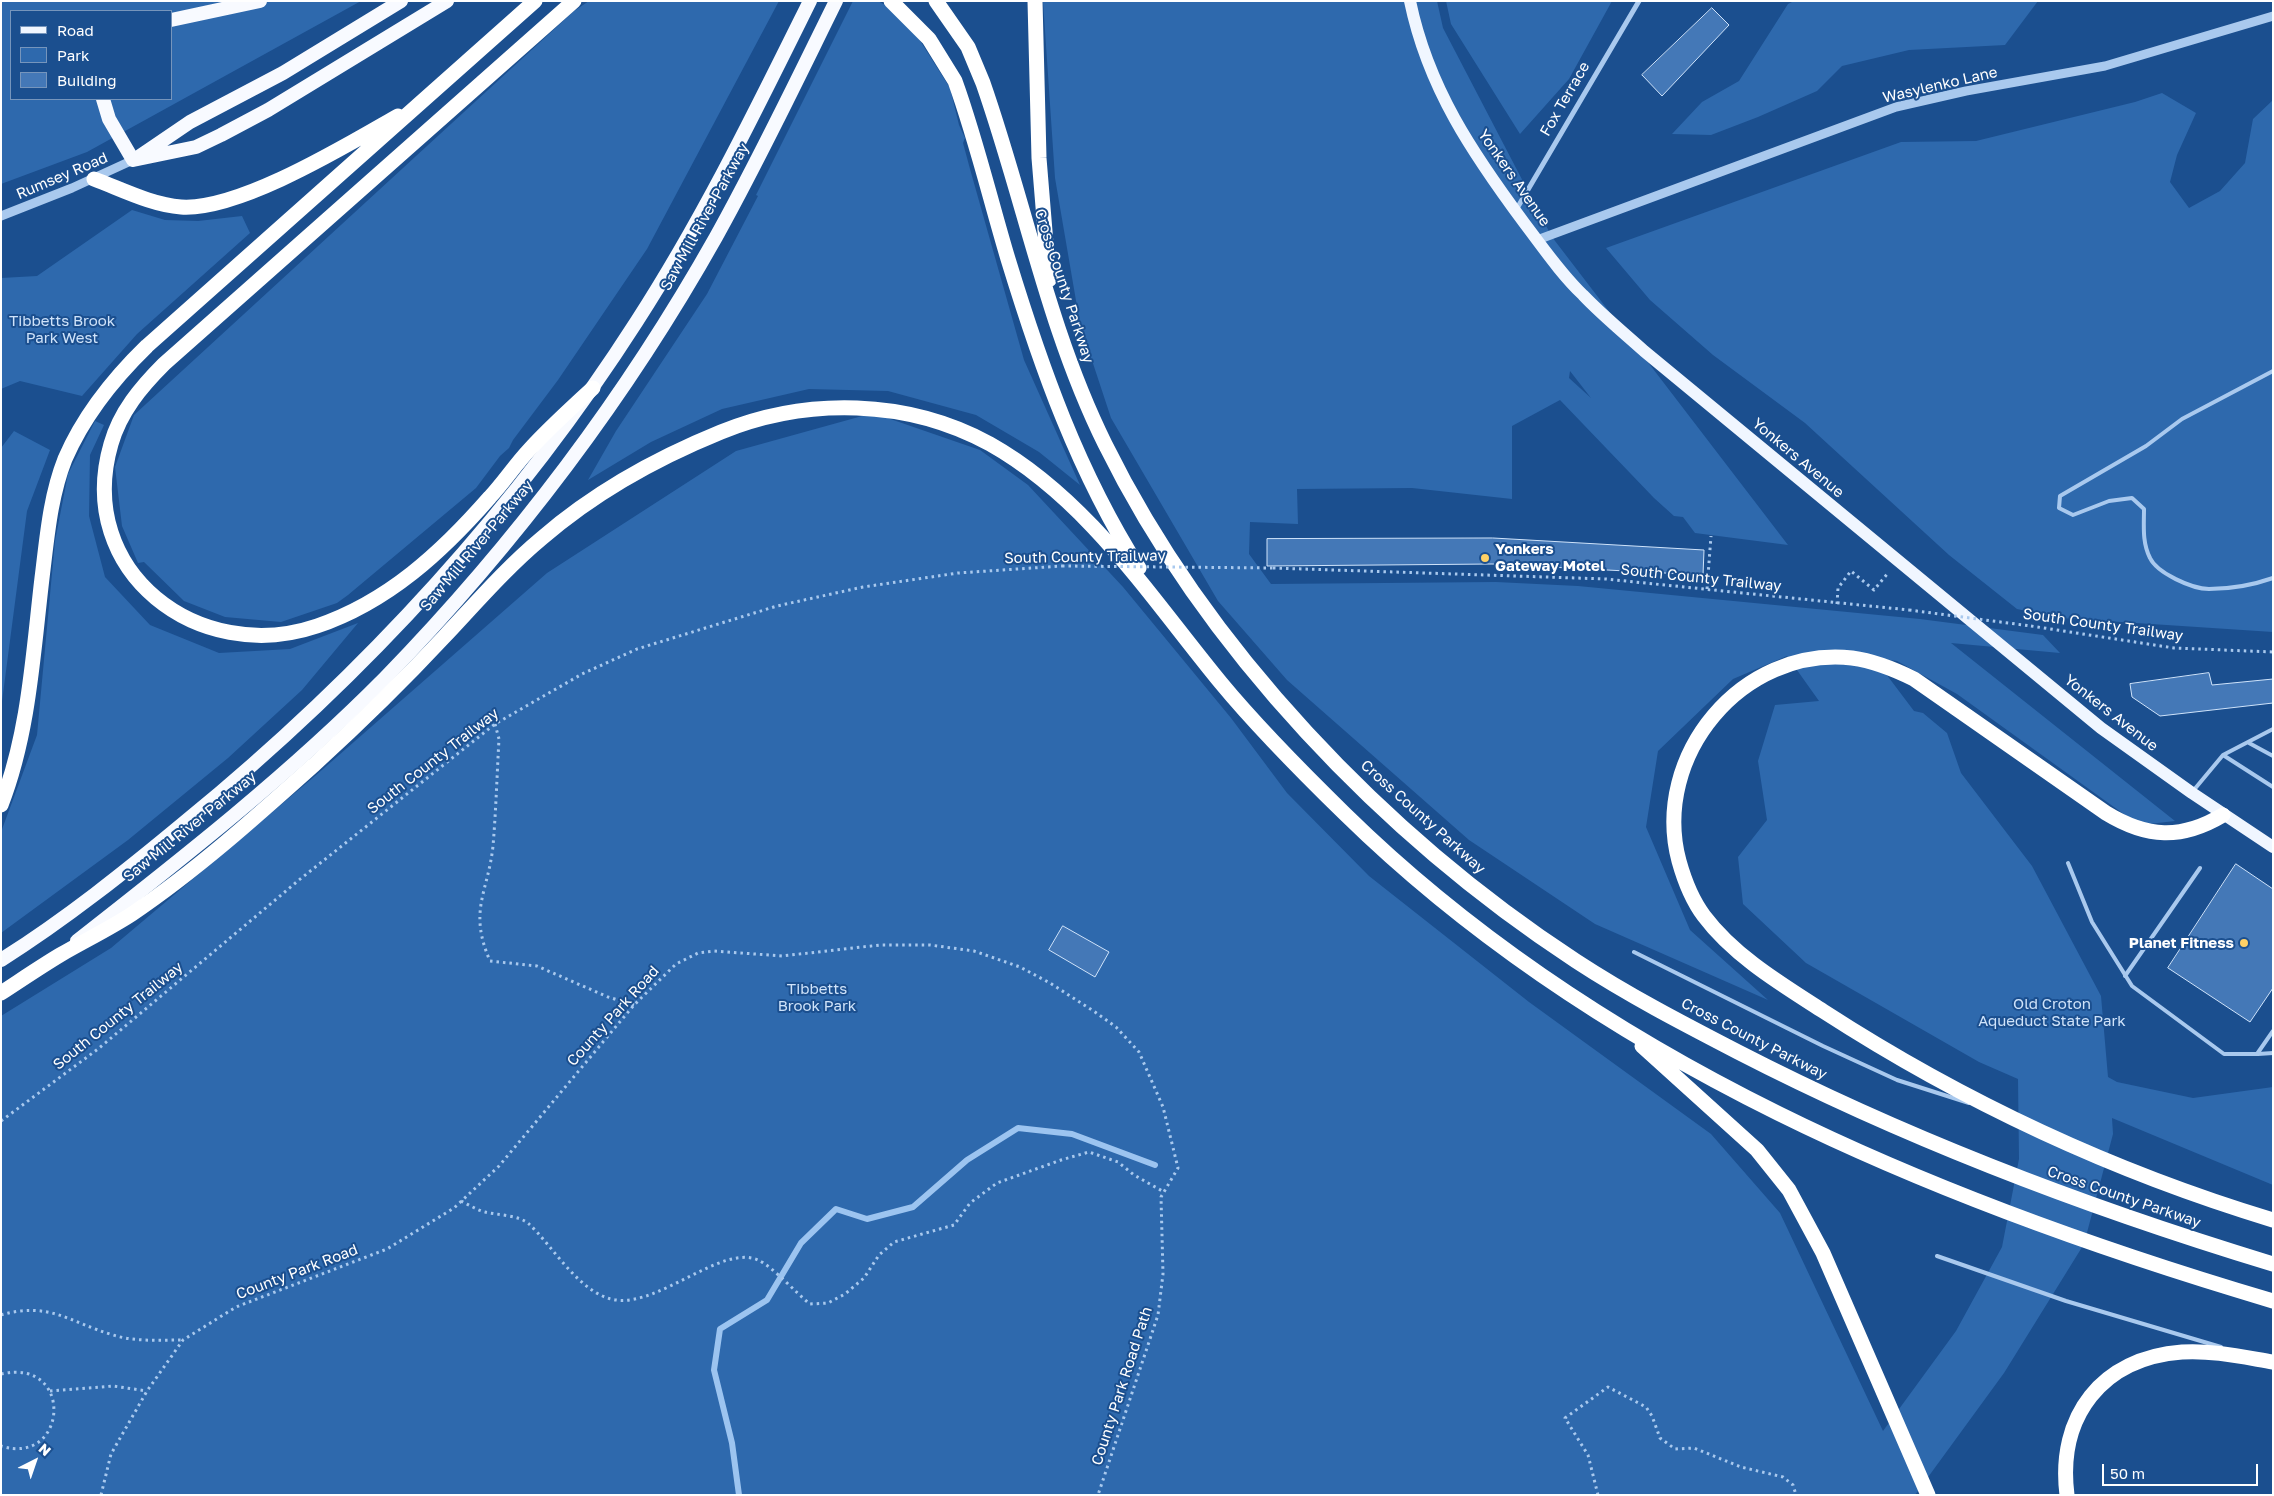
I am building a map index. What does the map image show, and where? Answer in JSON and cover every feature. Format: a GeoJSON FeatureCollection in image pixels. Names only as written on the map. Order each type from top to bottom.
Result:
{"type":"FeatureCollection","features":[{"type":"Feature","properties":{"kind":"highway"},"geometry":{"type":"LineString","coordinates":[[172,20],[260,1]]}},
{"type":"Feature","properties":{"kind":"highway"},"geometry":{"type":"LineString","coordinates":[[133,160],[190,122],[268,81],[401,1]]}},
{"type":"Feature","properties":{"kind":"highway"},"geometry":{"type":"LineString","coordinates":[[133,160],[196,148],[221,136],[268,110],[447,1]]}},
{"type":"Feature","properties":{"kind":"highway"},"geometry":{"type":"LineString","coordinates":[[1,805],[17,754],[27,705],[53,497],[65,460],[82,425],[105,391],[137,356],[535,1]]}},
{"type":"Feature","properties":{"kind":"highway"},"geometry":{"type":"LineString","coordinates":[[574,1],[150,378],[128,406],[111,444],[106,485],[109,520],[123,557],[136,578],[164,605],[187,620],[216,631],[249,636],[301,631],[331,621],[359,608],[422,567],[475,514],[528,451],[593,388]]}},
{"type":"Feature","properties":{"kind":"highway","name":"Saw Mill River Parkway"},"geometry":{"type":"LineString","coordinates":[[1,960],[100,890],[249,769],[337,688],[420,604],[476,539],[547,452],[593,388],[641,315],[698,220],[810,1]]}},
{"type":"Feature","properties":{"kind":"highway","name":"Saw Mill River Parkway"},"geometry":{"type":"LineString","coordinates":[[1,993],[52,959],[234,815],[347,715],[428,631],[515,532],[586,439],[678,302],[752,170],[836,1]]}},
{"type":"Feature","properties":{"kind":"highway"},"geometry":{"type":"LineString","coordinates":[[891,1],[929,39],[955,81],[976,143],[1034,343],[1065,427],[1124,544],[1181,633]]}},
{"type":"Feature","properties":{"kind":"highway","name":"Cross County Parkway"},"geometry":{"type":"LineString","coordinates":[[936,1],[968,47],[983,83],[1051,312],[1089,409],[1123,478],[1164,549],[1225,636],[1275,698],[1354,780],[1442,859],[1506,910],[1573,959],[1643,1002],[1826,1096],[1939,1146],[2053,1192],[2168,1232],[2273,1264]]}},
{"type":"Feature","properties":{"kind":"highway"},"geometry":{"type":"LineString","coordinates":[[1035,1],[1039,158],[1051,312]]}},
{"type":"Feature","properties":{"kind":"highway"},"geometry":{"type":"LineString","coordinates":[[103,100],[109,119],[133,160]]}},
{"type":"Feature","properties":{"kind":"highway"},"geometry":{"type":"LineString","coordinates":[[94,179],[178,207],[207,206],[235,197],[306,166],[423,101]]}},
{"type":"Feature","properties":{"kind":"highway"},"geometry":{"type":"LineString","coordinates":[[52,959],[130,916],[194,867],[271,803],[359,723],[511,567],[561,522],[640,470],[717,433],[766,417],[820,408],[878,409],[934,421],[961,430],[986,442],[1034,474],[1079,513],[1122,560],[1255,721],[1374,842],[1491,939],[1617,1024],[1683,1063],[1751,1099],[1924,1178],[2075,1237],[2273,1301]]}},
{"type":"Feature","properties":{"kind":"highway"},"geometry":{"type":"LineString","coordinates":[[2223,815],[2199,827],[2184,831],[2149,832],[2134,828],[2106,813],[1914,679],[1893,668],[1851,658],[1814,659],[1781,668],[1764,675],[1733,695],[1704,726],[1691,748],[1678,782],[1673,826],[1681,868],[1702,913],[1718,933],[1736,949],[1794,992],[1881,1047],[2010,1117],[2133,1171],[2228,1207],[2273,1220]]}},
{"type":"Feature","properties":{"kind":"highway"},"geometry":{"type":"LineString","coordinates":[[1617,1024],[1745,1139],[1776,1172],[1789,1190],[1823,1253],[1928,1495]]}},
{"type":"Feature","properties":{"kind":"highway"},"geometry":{"type":"LineString","coordinates":[[2066,1495],[2065,1462],[2073,1426],[2080,1410],[2104,1381],[2136,1362],[2169,1353],[2205,1353],[2273,1362]]}},
{"type":"Feature","properties":{"kind":"main road","name":"Yonkers Avenue"},"geometry":{"type":"LineString","coordinates":[[1410,1],[1417,34],[1428,68],[1444,102],[1515,211],[1582,295],[1616,326],[1898,562],[2101,728],[2223,815],[2273,847]]}},
{"type":"Feature","properties":{"kind":"street","name":"Fox Terrace"},"geometry":{"type":"LineString","coordinates":[[1515,211],[1639,1]]}},
{"type":"Feature","properties":{"kind":"street","name":"Wasylenko Lane"},"geometry":{"type":"LineString","coordinates":[[1537,240],[1896,107],[1966,91],[2105,66],[2273,16]]}},
{"type":"Feature","properties":{"kind":"street","name":"Rumsey Road"},"geometry":{"type":"LineString","coordinates":[[1,216],[94,179],[133,160]]}},
{"type":"Feature","properties":{"kind":"lane"},"geometry":{"type":"LineString","coordinates":[[2273,371],[2182,419],[2146,446],[2060,496],[2059,508],[2074,515],[2109,501],[2132,498],[2144,508],[2144,539],[2150,559],[2166,576],[2207,589],[2255,584],[2273,578]]}},
{"type":"Feature","properties":{"kind":"lane"},"geometry":{"type":"LineString","coordinates":[[2192,793],[2223,755],[2273,729]]}},
{"type":"Feature","properties":{"kind":"lane"},"geometry":{"type":"LineString","coordinates":[[2249,742],[2273,756]]}},
{"type":"Feature","properties":{"kind":"lane"},"geometry":{"type":"LineString","coordinates":[[2223,755],[2273,787]]}},
{"type":"Feature","properties":{"kind":"lane"},"geometry":{"type":"LineString","coordinates":[[2068,863],[2092,922],[2132,986],[2224,1054],[2273,1053]]}},
{"type":"Feature","properties":{"kind":"lane"},"geometry":{"type":"LineString","coordinates":[[2125,976],[2200,868]]}},
{"type":"Feature","properties":{"kind":"lane"},"geometry":{"type":"LineString","coordinates":[[1634,952],[1823,1046],[1897,1080],[2010,1117]]}},
{"type":"Feature","properties":{"kind":"lane"},"geometry":{"type":"LineString","coordinates":[[2257,1054],[2273,1031]]}},
{"type":"Feature","properties":{"kind":"lane"},"geometry":{"type":"LineString","coordinates":[[1937,1256],[2066,1301],[2209,1342],[2250,1358]]}},
{"type":"Feature","properties":{"kind":"path"},"geometry":{"type":"LineString","coordinates":[[1707,589],[1711,536]]}},
{"type":"Feature","properties":{"kind":"path"},"geometry":{"type":"LineString","coordinates":[[1836,604],[1838,588],[1851,571],[1874,590],[1898,562]]}},
{"type":"Feature","properties":{"kind":"path","name":"South County Trailway"},"geometry":{"type":"LineString","coordinates":[[1,1121],[98,1049],[300,880],[495,724],[582,674],[637,650],[777,606],[863,587],[958,573],[1062,566],[1273,568],[1523,575],[1606,579],[1909,610],[2174,648],[2273,652]]}},
{"type":"Feature","properties":{"kind":"path"},"geometry":{"type":"LineString","coordinates":[[495,724],[499,739],[493,848],[480,901],[483,944],[490,961],[536,966],[608,997],[634,1005]]}},
{"type":"Feature","properties":{"kind":"path","name":"County Park Road"},"geometry":{"type":"LineString","coordinates":[[183,1340],[236,1307],[387,1249],[454,1208],[499,1166],[634,1005],[676,964],[698,953],[714,951],[782,956],[880,945],[930,945],[974,951],[1020,967],[1050,983],[1096,1012],[1122,1034],[1139,1052],[1153,1081],[1171,1134],[1178,1168]]}},
{"type":"Feature","properties":{"kind":"path"},"geometry":{"type":"LineString","coordinates":[[461,1201],[483,1212],[527,1222],[558,1258],[592,1290],[616,1300],[646,1297],[721,1262],[744,1256],[759,1260],[810,1304],[828,1303],[836,1299],[864,1278],[879,1255],[894,1242],[954,1225],[970,1204],[997,1183],[1061,1160],[1089,1152],[1118,1162],[1134,1175],[1164,1192]]}},
{"type":"Feature","properties":{"kind":"path","name":"County Park Road Path"},"geometry":{"type":"LineString","coordinates":[[1098,1495],[1162,1299],[1161,1198],[1178,1168]]}},
{"type":"Feature","properties":{"kind":"path"},"geometry":{"type":"LineString","coordinates":[[1,1315],[24,1309],[50,1311],[113,1335],[132,1340],[183,1340]]}},
{"type":"Feature","properties":{"kind":"path"},"geometry":{"type":"LineString","coordinates":[[101,1495],[111,1454],[147,1391],[183,1340]]}},
{"type":"Feature","properties":{"kind":"path"},"geometry":{"type":"LineString","coordinates":[[1,1374],[13,1371],[26,1372],[37,1377],[50,1391],[55,1411],[53,1424],[46,1435],[36,1444],[24,1448],[10,1449],[1,1446]]}},
{"type":"Feature","properties":{"kind":"path"},"geometry":{"type":"LineString","coordinates":[[50,1391],[113,1386],[147,1391]]}},
{"type":"Feature","properties":{"kind":"path"},"geometry":{"type":"LineString","coordinates":[[1598,1495],[1588,1455],[1565,1418],[1608,1386],[1646,1407],[1652,1416],[1660,1438],[1675,1449],[1694,1448],[1741,1467],[1783,1477],[1793,1486],[1796,1495]]}},
{"type":"Feature","properties":{"kind":"green space"},"geometry":{"type":"Polygon","coordinates":[[[1,1],[361,1],[87,152],[1,184],[1,1]]]}},
{"type":"Feature","properties":{"kind":"green space"},"geometry":{"type":"Polygon","coordinates":[[[589,1],[779,1],[647,249],[558,380],[509,448],[500,456],[476,488],[337,603],[281,622],[225,617],[184,601],[144,562],[138,563],[122,526],[115,467],[134,415],[574,11],[589,1]]]}},
{"type":"Feature","properties":{"kind":"green space"},"geometry":{"type":"Polygon","coordinates":[[[853,1],[878,1],[885,5],[919,39],[950,88],[959,125],[965,138],[963,143],[970,169],[1024,360],[1080,485],[1039,452],[976,415],[888,391],[809,389],[722,409],[651,442],[588,480],[616,431],[707,294],[758,196],[756,195],[853,1]]]}},
{"type":"Feature","properties":{"kind":"green space","name":"Tibbetts Brook Park"},"geometry":{"type":"Polygon","coordinates":[[[1043,1],[1437,1],[1443,28],[1552,237],[1788,545],[1695,533],[1683,517],[1674,516],[1654,498],[1560,400],[1512,426],[1512,499],[1412,488],[1297,489],[1298,524],[1250,522],[1249,554],[1271,584],[1496,582],[1578,586],[1920,619],[2043,635],[2060,653],[1951,643],[2175,821],[2149,824],[2132,820],[1957,694],[1897,661],[1874,658],[1914,711],[1923,713],[1947,733],[1961,773],[2032,866],[2101,996],[2108,1077],[2117,1082],[2193,1098],[2273,1087],[2273,1185],[2112,1118],[2113,1134],[2084,1244],[2004,1373],[1915,1495],[1,1495],[1,1016],[111,948],[315,776],[547,573],[736,451],[873,413],[980,450],[1028,485],[1123,587],[1231,718],[1287,793],[1369,876],[1529,1002],[1711,1134],[1780,1213],[1883,1431],[1956,1331],[2002,1247],[2019,1159],[2018,1079],[1979,1062],[1806,963],[1743,904],[1738,857],[1767,820],[1758,761],[1775,705],[1819,701],[1787,656],[1733,679],[1658,751],[1646,827],[1690,930],[1768,1000],[1595,924],[1469,840],[1287,680],[1218,601],[1111,418],[1080,324],[1055,178],[1043,1]],[[1570,371],[1569,378],[1591,398],[1570,371]]]}},
{"type":"Feature","properties":{"kind":"green space"},"geometry":{"type":"Polygon","coordinates":[[[1446,1],[1612,1],[1569,79],[1520,134],[1451,24],[1446,1]]]}},
{"type":"Feature","properties":{"kind":"green space"},"geometry":{"type":"Polygon","coordinates":[[[1794,1],[2038,1],[2005,45],[1909,50],[1842,66],[1817,91],[1758,117],[1711,135],[1672,134],[1702,102],[1739,81],[1788,4],[1794,1]]]}},
{"type":"Feature","properties":{"kind":"green space"},"geometry":{"type":"Polygon","coordinates":[[[2162,93],[2196,113],[2177,155],[2170,182],[2189,208],[2220,191],[2245,163],[2253,119],[2273,100],[2273,632],[2060,618],[2017,609],[1949,555],[1805,423],[1713,355],[1650,300],[1606,248],[1901,142],[1976,141],[2135,102],[2162,93]]]}},
{"type":"Feature","properties":{"kind":"green space","name":"Tibbetts Brook Park West"},"geometry":{"type":"Polygon","coordinates":[[[132,210],[165,220],[198,221],[242,216],[250,233],[137,334],[82,396],[20,381],[1,389],[1,278],[37,276],[132,210]]]}},
{"type":"Feature","properties":{"kind":"green space"},"geometry":{"type":"Polygon","coordinates":[[[95,421],[104,425],[90,455],[89,516],[105,577],[150,625],[219,653],[290,649],[358,623],[302,690],[228,758],[128,840],[1,933],[1,832],[37,735],[55,541],[68,474],[95,421]]]}},
{"type":"Feature","properties":{"kind":"green space"},"geometry":{"type":"Polygon","coordinates":[[[14,431],[50,450],[27,511],[1,709],[1,448],[14,431]]]}},
{"type":"Feature","properties":{"kind":"building"},"geometry":{"type":"Polygon","coordinates":[[[1712,8],[1729,25],[1662,96],[1642,75],[1712,8]]]}},
{"type":"Feature","properties":{"kind":"building","name":"Yonkers Gateway Motel"},"geometry":{"type":"Polygon","coordinates":[[[1493,538],[1704,550],[1703,575],[1492,564],[1267,566],[1267,539],[1493,538]]]}},
{"type":"Feature","properties":{"kind":"building"},"geometry":{"type":"Polygon","coordinates":[[[2209,673],[2212,685],[2273,679],[2273,703],[2160,716],[2132,697],[2130,684],[2209,673]]]}},
{"type":"Feature","properties":{"kind":"building"},"geometry":{"type":"Polygon","coordinates":[[[2236,864],[2273,889],[2273,988],[2250,1022],[2168,968],[2236,864]]]}},
{"type":"Feature","properties":{"kind":"building"},"geometry":{"type":"Polygon","coordinates":[[[1063,926],[1109,952],[1095,977],[1049,950],[1063,926]]]}},
{"type":"Feature","properties":{"kind":"waterway"},"geometry":{"type":"LineString","coordinates":[[739,1495],[732,1443],[714,1370],[720,1329],[767,1300],[801,1243],[836,1209],[867,1219],[913,1207],[967,1160],[1018,1128],[1072,1134],[1155,1165]]}},
{"type":"Feature","properties":{"kind":"place","name":"Yonkers Gateway Motel"},"geometry":{"type":"Point","coordinates":[1485,558]}},
{"type":"Feature","properties":{"kind":"place","name":"Planet Fitness"},"geometry":{"type":"Point","coordinates":[2244,943]}},
{"type":"Feature","properties":{"kind":"park label","name":"Old Croton Aqueduct State Park"},"geometry":{"type":"Point","coordinates":[2052,1012]}}]}
